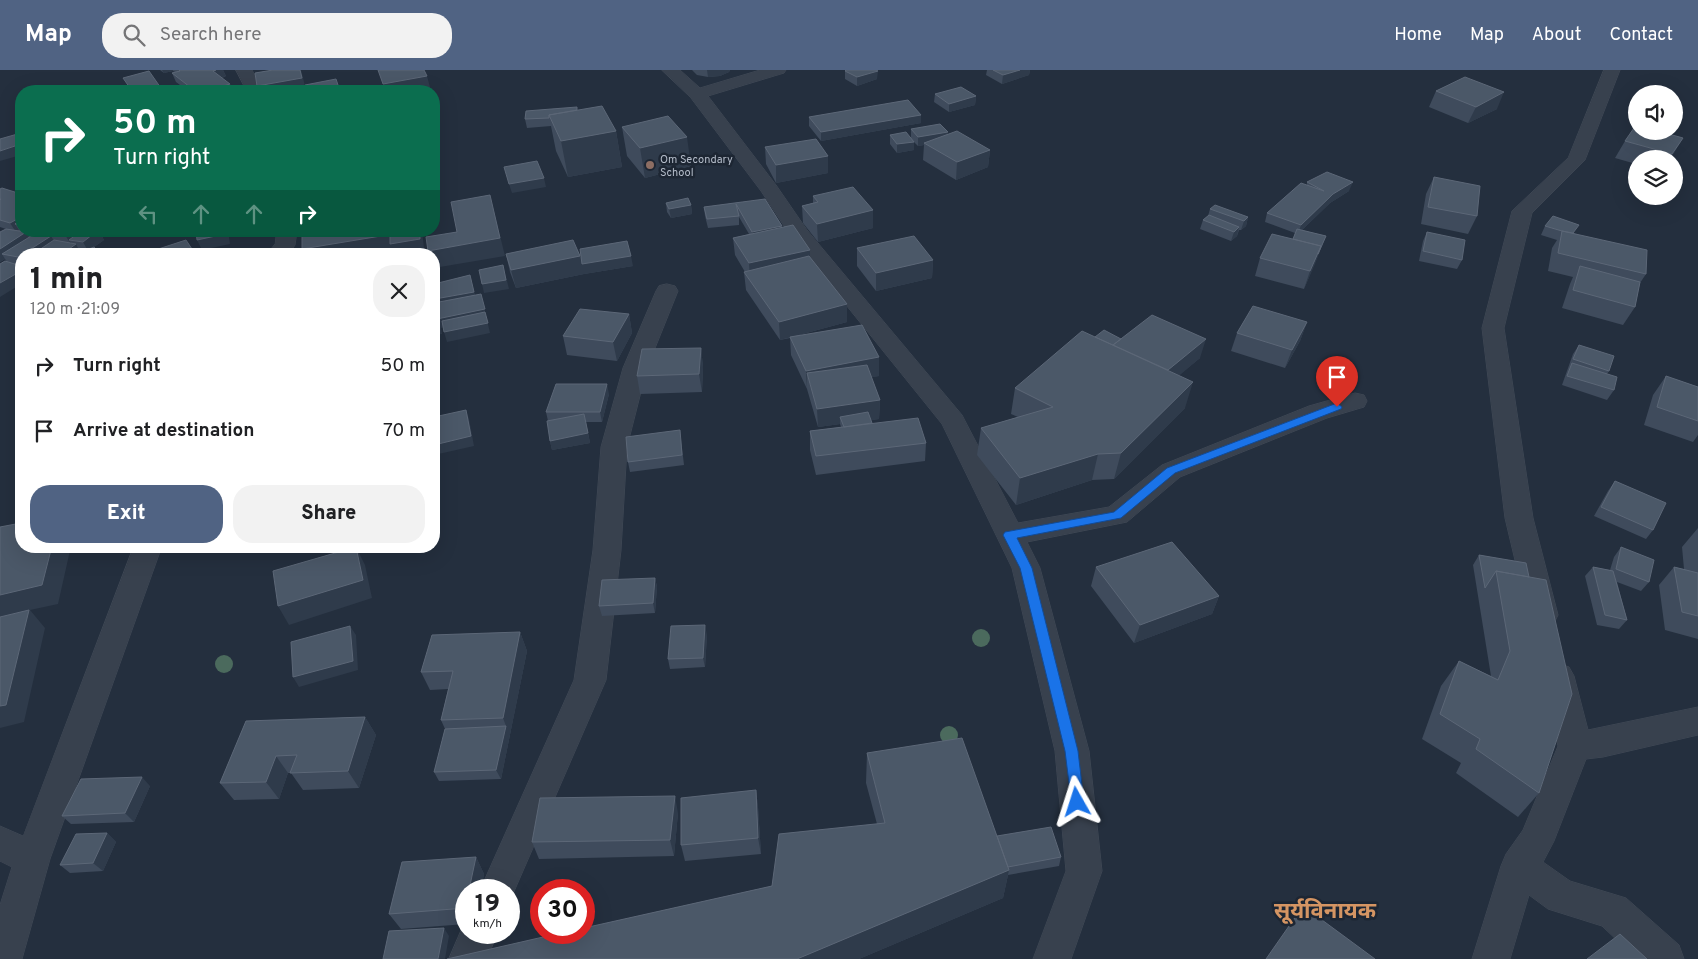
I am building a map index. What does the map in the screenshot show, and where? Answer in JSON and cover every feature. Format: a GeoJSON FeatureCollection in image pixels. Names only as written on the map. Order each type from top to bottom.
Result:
{"type":"FeatureCollection","features":[{"type":"Feature","properties":{"kind":"street"},"geometry":{"type":"LineString","coordinates":[[244,70],[252,85]]}},
{"type":"Feature","properties":{"kind":"street"},"geometry":{"type":"LineString","coordinates":[[670,70],[697,94],[769,189],[799,234],[953,421],[1026,568],[1072,751],[1084,871],[1052,959]]}},
{"type":"Feature","properties":{"kind":"street"},"geometry":{"type":"LineString","coordinates":[[697,94],[778,70]]}},
{"type":"Feature","properties":{"kind":"street"},"geometry":{"type":"LineString","coordinates":[[1491,959],[1519,866],[1536,841],[1575,746],[1519,518],[1493,328],[1522,210],[1576,160],[1612,70]]}},
{"type":"Feature","properties":{"kind":"street"},"geometry":{"type":"LineString","coordinates":[[503,879],[590,680],[607,550],[614,447],[635,368],[667,290]]}},
{"type":"Feature","properties":{"kind":"street"},"geometry":{"type":"LineString","coordinates":[[1009,535],[1117,515],[1171,470],[1318,412],[1355,401]]}},
{"type":"Feature","properties":{"kind":"street"},"geometry":{"type":"LineString","coordinates":[[3,959],[32,859],[145,553]]}},
{"type":"Feature","properties":{"kind":"street"},"geometry":{"type":"LineString","coordinates":[[1575,746],[1603,743],[1698,721]]}},
{"type":"Feature","properties":{"kind":"street"},"geometry":{"type":"LineString","coordinates":[[0,843],[32,859]]}},
{"type":"Feature","properties":{"kind":"street"},"geometry":{"type":"LineString","coordinates":[[1519,866],[1561,896],[1612,911],[1665,959]]}},
{"type":"Feature","properties":{"kind":"street"},"geometry":{"type":"LineString","coordinates":[[468,959],[474,944]]}},
{"type":"Feature","properties":{"kind":"building"},"geometry":{"type":"Polygon","coordinates":[[[216,70],[213,71],[230,84],[187,85],[172,73],[216,70]]]}},
{"type":"Feature","properties":{"kind":"building"},"geometry":{"type":"Polygon","coordinates":[[[273,70],[300,70],[302,78],[257,85],[255,73],[273,70]]]}},
{"type":"Feature","properties":{"kind":"building"},"geometry":{"type":"Polygon","coordinates":[[[378,70],[424,70],[427,76],[383,84],[378,70]]]}},
{"type":"Feature","properties":{"kind":"building"},"geometry":{"type":"Polygon","coordinates":[[[846,70],[876,70],[878,71],[857,77],[846,70]]]}},
{"type":"Feature","properties":{"kind":"building"},"geometry":{"type":"Polygon","coordinates":[[[993,70],[1020,70],[1003,75],[993,70]]]}},
{"type":"Feature","properties":{"kind":"building"},"geometry":{"type":"Polygon","coordinates":[[[149,71],[159,85],[128,85],[123,78],[149,71]]]}},
{"type":"Feature","properties":{"kind":"building"},"geometry":{"type":"Polygon","coordinates":[[[1465,77],[1504,92],[1476,107],[1436,91],[1465,77]]]}},
{"type":"Feature","properties":{"kind":"building"},"geometry":{"type":"Polygon","coordinates":[[[336,79],[338,85],[305,85],[336,79]]]}},
{"type":"Feature","properties":{"kind":"building"},"geometry":{"type":"Polygon","coordinates":[[[961,87],[976,96],[949,104],[935,94],[961,87]]]}},
{"type":"Feature","properties":{"kind":"building"},"geometry":{"type":"Polygon","coordinates":[[[908,100],[921,115],[821,132],[809,117],[908,100]]]}},
{"type":"Feature","properties":{"kind":"building"},"geometry":{"type":"Polygon","coordinates":[[[602,106],[616,131],[561,141],[549,115],[602,106]]]}},
{"type":"Feature","properties":{"kind":"building"},"geometry":{"type":"Polygon","coordinates":[[[577,107],[577,110],[549,115],[549,118],[525,119],[526,111],[577,107]]]}},
{"type":"Feature","properties":{"kind":"building"},"geometry":{"type":"Polygon","coordinates":[[[668,116],[687,137],[640,148],[622,127],[668,116]]]}},
{"type":"Feature","properties":{"kind":"building"},"geometry":{"type":"Polygon","coordinates":[[[940,124],[948,132],[918,137],[911,129],[940,124]]]}},
{"type":"Feature","properties":{"kind":"building"},"geometry":{"type":"Polygon","coordinates":[[[957,131],[990,150],[957,162],[924,143],[957,131]]]}},
{"type":"Feature","properties":{"kind":"building"},"geometry":{"type":"Polygon","coordinates":[[[906,132],[914,142],[897,144],[890,135],[906,132]]]}},
{"type":"Feature","properties":{"kind":"building"},"geometry":{"type":"Polygon","coordinates":[[[15,135],[15,146],[0,151],[0,139],[15,135]]]}},
{"type":"Feature","properties":{"kind":"building"},"geometry":{"type":"Polygon","coordinates":[[[1628,137],[1628,140],[1682,140],[1675,150],[1658,150],[1625,141],[1628,137]]]}},
{"type":"Feature","properties":{"kind":"building"},"geometry":{"type":"Polygon","coordinates":[[[816,139],[828,156],[776,165],[765,147],[816,139]]]}},
{"type":"Feature","properties":{"kind":"building"},"geometry":{"type":"Polygon","coordinates":[[[537,161],[544,178],[509,184],[504,167],[537,161]]]}},
{"type":"Feature","properties":{"kind":"building"},"geometry":{"type":"Polygon","coordinates":[[[1327,172],[1353,182],[1333,194],[1301,225],[1267,213],[1301,183],[1324,191],[1307,182],[1327,172]]]}},
{"type":"Feature","properties":{"kind":"building"},"geometry":{"type":"Polygon","coordinates":[[[1434,177],[1480,186],[1477,216],[1428,207],[1434,177]]]}},
{"type":"Feature","properties":{"kind":"building"},"geometry":{"type":"Polygon","coordinates":[[[853,187],[873,210],[817,224],[802,206],[818,202],[813,196],[853,187]]]}},
{"type":"Feature","properties":{"kind":"building"},"geometry":{"type":"Polygon","coordinates":[[[0,189],[15,192],[15,220],[10,223],[0,220],[0,189]]]}},
{"type":"Feature","properties":{"kind":"building"},"geometry":{"type":"Polygon","coordinates":[[[490,195],[500,238],[440,249],[428,248],[426,237],[440,237],[440,235],[457,232],[451,202],[490,195]]]}},
{"type":"Feature","properties":{"kind":"building"},"geometry":{"type":"Polygon","coordinates":[[[688,198],[691,205],[669,209],[666,203],[688,198]]]}},
{"type":"Feature","properties":{"kind":"building"},"geometry":{"type":"Polygon","coordinates":[[[765,199],[782,226],[752,232],[736,204],[739,216],[707,219],[704,207],[765,199]]]}},
{"type":"Feature","properties":{"kind":"building"},"geometry":{"type":"Polygon","coordinates":[[[1215,205],[1248,217],[1244,221],[1210,209],[1215,205]]]}},
{"type":"Feature","properties":{"kind":"building"},"geometry":{"type":"Polygon","coordinates":[[[1209,215],[1239,227],[1234,232],[1203,220],[1209,215]]]}},
{"type":"Feature","properties":{"kind":"building"},"geometry":{"type":"Polygon","coordinates":[[[1553,216],[1579,225],[1573,233],[1545,226],[1553,216]]]}},
{"type":"Feature","properties":{"kind":"building"},"geometry":{"type":"Polygon","coordinates":[[[793,225],[810,250],[749,263],[733,238],[793,225]]]}},
{"type":"Feature","properties":{"kind":"building"},"geometry":{"type":"Polygon","coordinates":[[[6,229],[15,230],[15,237],[18,237],[0,249],[0,232],[6,229]]]}},
{"type":"Feature","properties":{"kind":"building"},"geometry":{"type":"Polygon","coordinates":[[[1297,229],[1326,236],[1318,254],[1321,246],[1293,239],[1297,229]]]}},
{"type":"Feature","properties":{"kind":"building"},"geometry":{"type":"Polygon","coordinates":[[[1562,231],[1647,250],[1646,274],[1558,253],[1562,231]]]}},
{"type":"Feature","properties":{"kind":"building"},"geometry":{"type":"Polygon","coordinates":[[[1427,232],[1465,240],[1462,260],[1423,251],[1427,232]]]}},
{"type":"Feature","properties":{"kind":"building"},"geometry":{"type":"Polygon","coordinates":[[[1272,234],[1321,246],[1310,271],[1260,258],[1272,234]]]}},
{"type":"Feature","properties":{"kind":"building"},"geometry":{"type":"Polygon","coordinates":[[[914,236],[933,260],[876,273],[857,248],[914,236]]]}},
{"type":"Feature","properties":{"kind":"building"},"geometry":{"type":"Polygon","coordinates":[[[30,237],[49,237],[32,248],[15,248],[15,256],[2,254],[30,237]]]}},
{"type":"Feature","properties":{"kind":"building"},"geometry":{"type":"Polygon","coordinates":[[[73,237],[89,237],[83,242],[69,240],[73,237]]]}},
{"type":"Feature","properties":{"kind":"building"},"geometry":{"type":"Polygon","coordinates":[[[197,237],[211,237],[197,240],[197,237]]]}},
{"type":"Feature","properties":{"kind":"building"},"geometry":{"type":"Polygon","coordinates":[[[302,237],[375,237],[308,248],[302,248],[302,237]]]}},
{"type":"Feature","properties":{"kind":"building"},"geometry":{"type":"Polygon","coordinates":[[[390,237],[420,237],[420,239],[390,244],[390,237]]]}},
{"type":"Feature","properties":{"kind":"building"},"geometry":{"type":"Polygon","coordinates":[[[54,240],[76,244],[70,248],[42,248],[54,240]]]}},
{"type":"Feature","properties":{"kind":"building"},"geometry":{"type":"Polygon","coordinates":[[[186,240],[191,248],[161,248],[186,240]]]}},
{"type":"Feature","properties":{"kind":"building"},"geometry":{"type":"Polygon","coordinates":[[[573,240],[580,256],[511,270],[506,254],[573,240]]]}},
{"type":"Feature","properties":{"kind":"building"},"geometry":{"type":"Polygon","coordinates":[[[627,241],[631,256],[582,264],[580,249],[627,241]]]}},
{"type":"Feature","properties":{"kind":"building"},"geometry":{"type":"Polygon","coordinates":[[[809,256],[847,304],[779,322],[744,272],[809,256]]]}},
{"type":"Feature","properties":{"kind":"building"},"geometry":{"type":"Polygon","coordinates":[[[5,261],[15,264],[15,274],[0,283],[0,264],[5,261]]]}},
{"type":"Feature","properties":{"kind":"building"},"geometry":{"type":"Polygon","coordinates":[[[503,265],[506,280],[482,284],[479,270],[503,265]]]}},
{"type":"Feature","properties":{"kind":"building"},"geometry":{"type":"Polygon","coordinates":[[[1580,266],[1640,282],[1635,307],[1573,290],[1580,266]]]}},
{"type":"Feature","properties":{"kind":"building"},"geometry":{"type":"Polygon","coordinates":[[[470,275],[474,292],[440,298],[440,282],[470,275]]]}},
{"type":"Feature","properties":{"kind":"building"},"geometry":{"type":"Polygon","coordinates":[[[481,294],[485,309],[440,318],[440,302],[481,294]]]}},
{"type":"Feature","properties":{"kind":"building"},"geometry":{"type":"Polygon","coordinates":[[[1253,306],[1307,322],[1292,350],[1237,333],[1253,306]]]}},
{"type":"Feature","properties":{"kind":"building"},"geometry":{"type":"Polygon","coordinates":[[[580,309],[629,314],[613,342],[563,336],[580,309]]]}},
{"type":"Feature","properties":{"kind":"building"},"geometry":{"type":"Polygon","coordinates":[[[485,312],[488,323],[444,332],[442,321],[485,312]]]}},
{"type":"Feature","properties":{"kind":"building"},"geometry":{"type":"Polygon","coordinates":[[[1152,315],[1206,339],[1168,370],[1113,345],[1152,315]]]}},
{"type":"Feature","properties":{"kind":"building"},"geometry":{"type":"Polygon","coordinates":[[[862,325],[879,357],[806,371],[790,337],[862,325]]]}},
{"type":"Feature","properties":{"kind":"building"},"geometry":{"type":"Polygon","coordinates":[[[1104,330],[1121,339],[1113,345],[1095,337],[1104,330]]]}},
{"type":"Feature","properties":{"kind":"building"},"geometry":{"type":"Polygon","coordinates":[[[1082,331],[1193,382],[1121,453],[1098,454],[1020,478],[981,428],[1053,407],[1015,388],[1082,331]]]}},
{"type":"Feature","properties":{"kind":"building"},"geometry":{"type":"Polygon","coordinates":[[[1579,345],[1614,356],[1609,371],[1573,359],[1579,345]]]}},
{"type":"Feature","properties":{"kind":"building"},"geometry":{"type":"Polygon","coordinates":[[[701,348],[699,374],[637,376],[642,349],[701,348]]]}},
{"type":"Feature","properties":{"kind":"building"},"geometry":{"type":"Polygon","coordinates":[[[1572,363],[1617,377],[1614,390],[1567,376],[1572,363]]]}},
{"type":"Feature","properties":{"kind":"building"},"geometry":{"type":"Polygon","coordinates":[[[867,365],[880,400],[817,409],[807,373],[867,365]]]}},
{"type":"Feature","properties":{"kind":"building"},"geometry":{"type":"Polygon","coordinates":[[[1666,376],[1698,387],[1698,421],[1657,407],[1666,376]]]}},
{"type":"Feature","properties":{"kind":"building"},"geometry":{"type":"Polygon","coordinates":[[[556,384],[607,384],[600,412],[546,412],[556,384]]]}},
{"type":"Feature","properties":{"kind":"building"},"geometry":{"type":"Polygon","coordinates":[[[466,410],[471,436],[440,444],[440,416],[466,410]]]}},
{"type":"Feature","properties":{"kind":"building"},"geometry":{"type":"Polygon","coordinates":[[[868,412],[872,423],[844,427],[840,417],[868,412]]]}},
{"type":"Feature","properties":{"kind":"building"},"geometry":{"type":"Polygon","coordinates":[[[584,414],[588,433],[550,441],[547,421],[584,414]]]}},
{"type":"Feature","properties":{"kind":"building"},"geometry":{"type":"Polygon","coordinates":[[[918,418],[926,443],[816,456],[810,431],[918,418]]]}},
{"type":"Feature","properties":{"kind":"building"},"geometry":{"type":"Polygon","coordinates":[[[680,430],[682,455],[628,462],[626,437],[680,430]]]}},
{"type":"Feature","properties":{"kind":"building"},"geometry":{"type":"Polygon","coordinates":[[[1615,481],[1666,503],[1653,530],[1601,507],[1615,481]]]}},
{"type":"Feature","properties":{"kind":"building"},"geometry":{"type":"Polygon","coordinates":[[[15,524],[15,553],[50,553],[42,585],[0,595],[0,527],[15,524]]]}},
{"type":"Feature","properties":{"kind":"building"},"geometry":{"type":"Polygon","coordinates":[[[1172,542],[1219,596],[1140,625],[1096,567],[1172,542]]]}},
{"type":"Feature","properties":{"kind":"building"},"geometry":{"type":"Polygon","coordinates":[[[1621,547],[1654,560],[1649,582],[1616,569],[1621,547]]]}},
{"type":"Feature","properties":{"kind":"building"},"geometry":{"type":"Polygon","coordinates":[[[335,553],[357,553],[363,580],[278,606],[273,571],[335,553]]]}},
{"type":"Feature","properties":{"kind":"building"},"geometry":{"type":"Polygon","coordinates":[[[1479,555],[1526,563],[1529,577],[1496,571],[1485,588],[1479,555]]]}},
{"type":"Feature","properties":{"kind":"building"},"geometry":{"type":"Polygon","coordinates":[[[1593,567],[1613,571],[1627,620],[1605,615],[1593,567]]]}},
{"type":"Feature","properties":{"kind":"building"},"geometry":{"type":"Polygon","coordinates":[[[1674,567],[1698,573],[1698,616],[1682,612],[1674,567]]]}},
{"type":"Feature","properties":{"kind":"building"},"geometry":{"type":"Polygon","coordinates":[[[1496,571],[1546,580],[1572,694],[1539,793],[1476,749],[1480,739],[1440,714],[1459,661],[1498,680],[1510,651],[1496,571]]]}},
{"type":"Feature","properties":{"kind":"building"},"geometry":{"type":"Polygon","coordinates":[[[655,578],[653,603],[599,606],[602,580],[655,578]]]}},
{"type":"Feature","properties":{"kind":"building"},"geometry":{"type":"Polygon","coordinates":[[[29,610],[6,705],[0,706],[0,617],[29,610]]]}},
{"type":"Feature","properties":{"kind":"building"},"geometry":{"type":"Polygon","coordinates":[[[705,625],[703,658],[668,659],[671,626],[705,625]]]}},
{"type":"Feature","properties":{"kind":"building"},"geometry":{"type":"Polygon","coordinates":[[[350,626],[353,661],[293,677],[291,642],[350,626]]]}},
{"type":"Feature","properties":{"kind":"building"},"geometry":{"type":"Polygon","coordinates":[[[520,632],[503,718],[441,720],[453,671],[421,672],[432,635],[520,632]]]}},
{"type":"Feature","properties":{"kind":"building"},"geometry":{"type":"Polygon","coordinates":[[[365,717],[348,771],[290,773],[297,755],[276,756],[266,782],[220,783],[246,721],[365,717]]]}},
{"type":"Feature","properties":{"kind":"building"},"geometry":{"type":"Polygon","coordinates":[[[506,726],[496,770],[434,772],[445,729],[506,726]]]}},
{"type":"Feature","properties":{"kind":"building"},"geometry":{"type":"Polygon","coordinates":[[[962,738],[1009,870],[797,959],[447,959],[520,944],[520,942],[530,940],[530,944],[595,944],[595,926],[772,886],[779,834],[885,823],[867,753],[962,738]]]}},
{"type":"Feature","properties":{"kind":"building"},"geometry":{"type":"Polygon","coordinates":[[[142,777],[125,813],[62,816],[81,779],[142,777]]]}},
{"type":"Feature","properties":{"kind":"building"},"geometry":{"type":"Polygon","coordinates":[[[756,790],[758,838],[681,845],[681,798],[756,790]]]}},
{"type":"Feature","properties":{"kind":"building"},"geometry":{"type":"Polygon","coordinates":[[[675,796],[670,840],[532,842],[540,798],[675,796]]]}},
{"type":"Feature","properties":{"kind":"building"},"geometry":{"type":"Polygon","coordinates":[[[1051,827],[1061,857],[1008,867],[997,836],[1051,827]]]}},
{"type":"Feature","properties":{"kind":"building"},"geometry":{"type":"Polygon","coordinates":[[[107,833],[93,863],[60,865],[76,834],[107,833]]]}},
{"type":"Feature","properties":{"kind":"building"},"geometry":{"type":"Polygon","coordinates":[[[476,857],[471,879],[455,879],[455,909],[389,914],[402,862],[476,857]]]}},
{"type":"Feature","properties":{"kind":"building"},"geometry":{"type":"Polygon","coordinates":[[[1303,906],[1375,959],[1266,959],[1303,906]]]}},
{"type":"Feature","properties":{"kind":"building"},"geometry":{"type":"Polygon","coordinates":[[[444,928],[438,959],[383,959],[389,931],[444,928]]]}},
{"type":"Feature","properties":{"kind":"building"},"geometry":{"type":"Polygon","coordinates":[[[1620,934],[1647,959],[1587,959],[1620,934]]]}},
{"type":"Feature","properties":{"kind":"place","name":"Om Secondary School"},"geometry":{"type":"Point","coordinates":[650,165]}},
{"type":"Feature","properties":{"kind":"district","name":"सूर्यविनायक"},"geometry":{"type":"Point","coordinates":[1325,910]}},
{"type":"Feature","properties":{"kind":"route"},"geometry":{"type":"LineString","coordinates":[[1077,802],[1072,751],[1026,568],[1009,535],[1117,515],[1171,470],[1318,412],[1337,407]]}}]}
